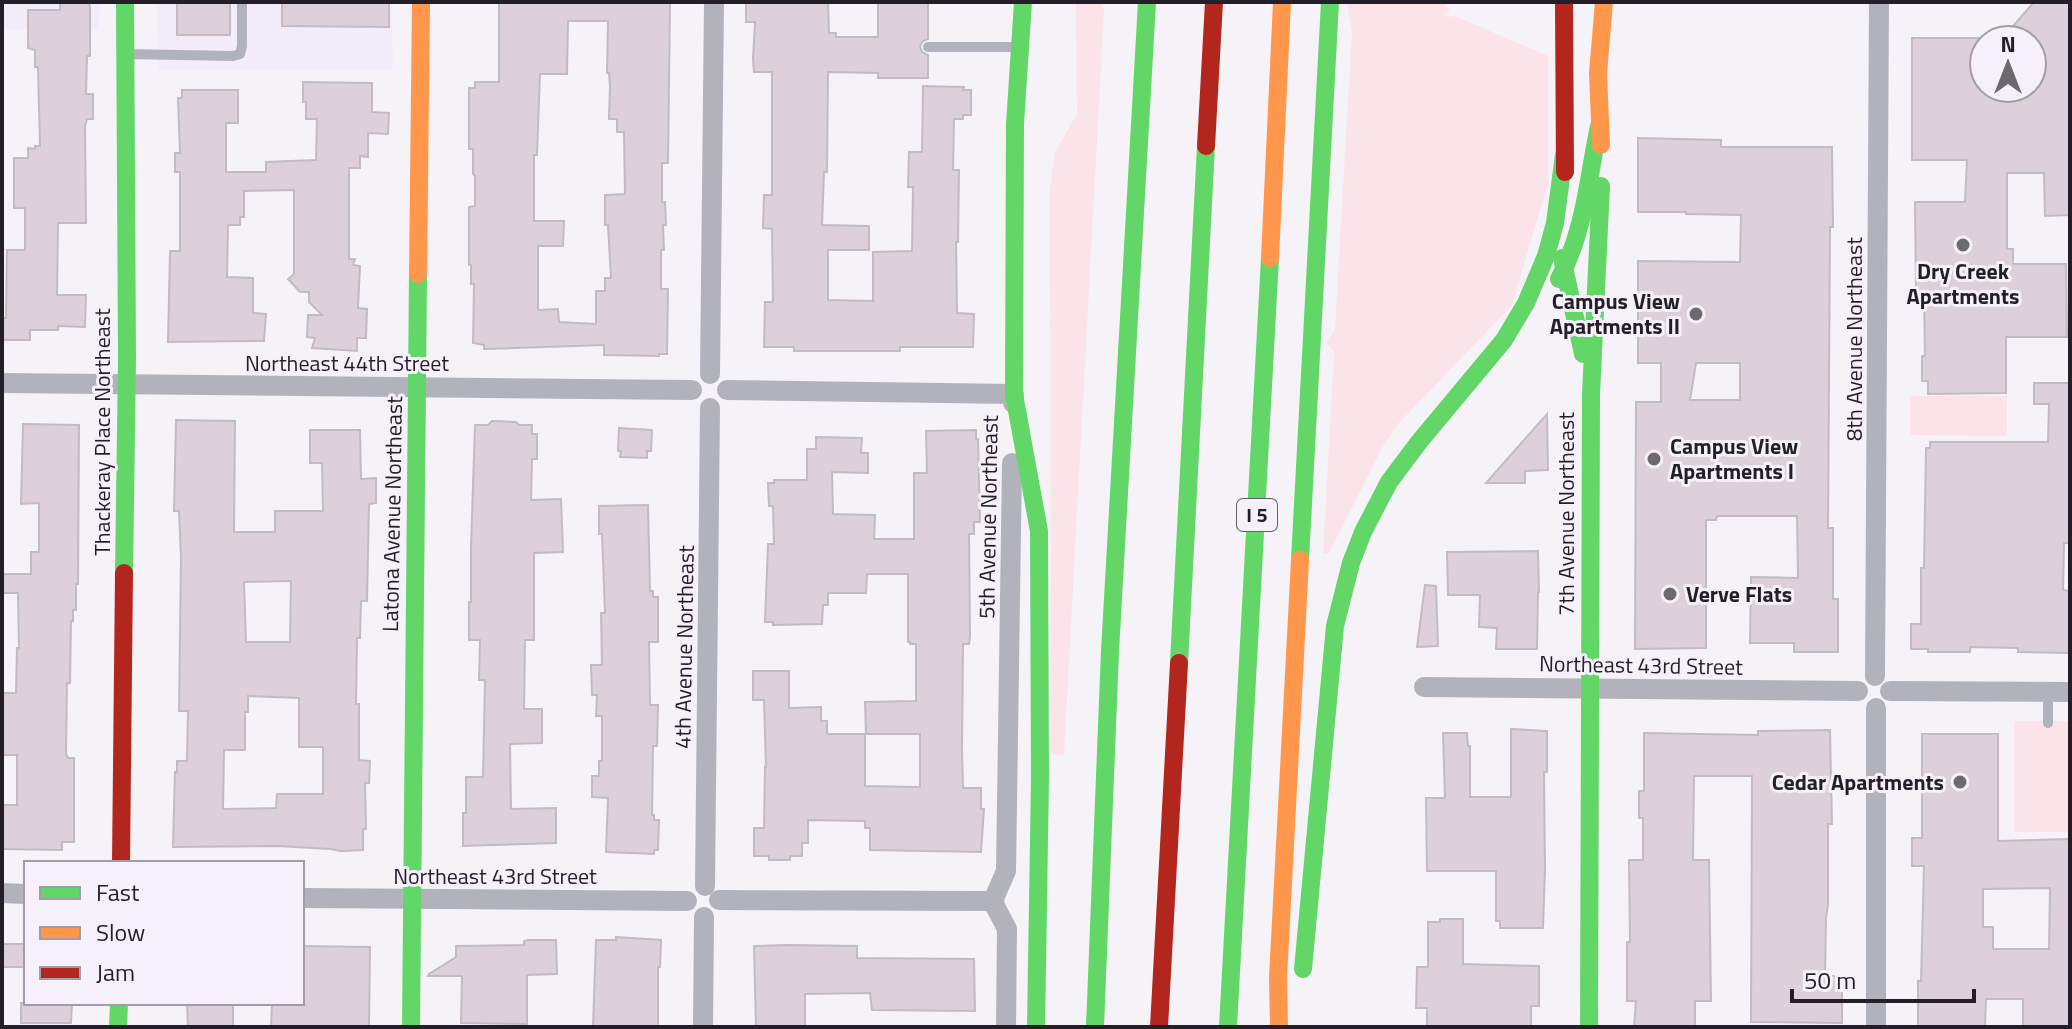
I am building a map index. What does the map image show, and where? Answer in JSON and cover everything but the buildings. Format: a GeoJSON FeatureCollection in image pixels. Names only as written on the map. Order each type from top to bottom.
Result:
{"type":"FeatureCollection","features":[{"type":"Feature","properties":{"kind":"main road","name":"Thackeray Place Northeast"},"geometry":{"type":"LineString","coordinates":[[121,861],[127,385],[125,2]]}},
{"type":"Feature","properties":{"kind":"main road","name":"Latona Avenue Northeast"},"geometry":{"type":"LineString","coordinates":[[411,1027],[421,2]]}},
{"type":"Feature","properties":{"kind":"main road","name":"5th Avenue Northeast"},"geometry":{"type":"LineString","coordinates":[[1014,394],[1015,124],[1023,2]]}},
{"type":"Feature","properties":{"kind":"main road"},"geometry":{"type":"LineString","coordinates":[[1134,2],[1138,151]]}},
{"type":"Feature","properties":{"kind":"main road"},"geometry":{"type":"LineString","coordinates":[[1095,1027],[1109,666],[1147,2]]}},
{"type":"Feature","properties":{"kind":"main road"},"geometry":{"type":"LineString","coordinates":[[1159,1027],[1214,2]]}},
{"type":"Feature","properties":{"kind":"main road","name":"I 5"},"geometry":{"type":"LineString","coordinates":[[1228,1027],[1264,393],[1282,2]]}},
{"type":"Feature","properties":{"kind":"main road"},"geometry":{"type":"LineString","coordinates":[[1279,1027],[1278,978],[1330,2]]}},
{"type":"Feature","properties":{"kind":"main road"},"geometry":{"type":"LineString","coordinates":[[1564,2],[1567,202],[1562,244],[1564,271],[1591,394]]}},
{"type":"Feature","properties":{"kind":"main road","name":"7th Avenue Northeast"},"geometry":{"type":"LineString","coordinates":[[1589,1027],[1591,394],[1600,229],[1602,158],[1599,66],[1604,2]]}},
{"type":"Feature","properties":{"kind":"main road"},"geometry":{"type":"LineString","coordinates":[[1504,340],[1535,315],[1564,271],[1581,230],[1591,156],[1599,126]]}},
{"type":"Feature","properties":{"kind":"main road"},"geometry":{"type":"LineString","coordinates":[[1302,981],[1335,626],[1351,563],[1389,482],[1504,340],[1526,303],[1546,256],[1555,223],[1564,155]]}},
{"type":"Feature","properties":{"kind":"main road"},"geometry":{"type":"LineString","coordinates":[[1014,394],[1039,531],[1040,777],[1036,1027]]}},
{"type":"Feature","properties":{"kind":"main road"},"geometry":{"type":"LineString","coordinates":[[118,1027],[119,1005]]}},
{"type":"Feature","properties":{"kind":"street"},"geometry":{"type":"LineString","coordinates":[[710,374],[714,2]]}},
{"type":"Feature","properties":{"kind":"street","name":"8th Avenue Northeast"},"geometry":{"type":"LineString","coordinates":[[1879,2],[1882,684]]}},
{"type":"Feature","properties":{"kind":"street"},"geometry":{"type":"LineString","coordinates":[[710,374],[723,381],[727,390],[722,403],[710,408],[694,400],[692,390],[696,380],[710,374]]}},
{"type":"Feature","properties":{"kind":"street","name":"Northeast 44th Street"},"geometry":{"type":"LineString","coordinates":[[2,383],[692,390]]}},
{"type":"Feature","properties":{"kind":"street"},"geometry":{"type":"LineString","coordinates":[[727,390],[1014,394]]}},
{"type":"Feature","properties":{"kind":"street","name":"5th Avenue Northeast"},"geometry":{"type":"LineString","coordinates":[[994,901],[1006,871],[1014,394]]}},
{"type":"Feature","properties":{"kind":"street","name":"4th Avenue Northeast"},"geometry":{"type":"LineString","coordinates":[[710,408],[712,893]]}},
{"type":"Feature","properties":{"kind":"street"},"geometry":{"type":"LineString","coordinates":[[1882,684],[1889,699],[1885,703],[1876,708],[1862,703],[1858,691],[1868,677],[1882,684],[2070,692]]}},
{"type":"Feature","properties":{"kind":"street","name":"Northeast 43rd Street"},"geometry":{"type":"LineString","coordinates":[[1424,687],[1858,691]]}},
{"type":"Feature","properties":{"kind":"street"},"geometry":{"type":"LineString","coordinates":[[1876,708],[1876,1027]]}},
{"type":"Feature","properties":{"kind":"street"},"geometry":{"type":"LineString","coordinates":[[712,893],[714,913],[704,917],[691,913],[687,901],[697,887],[712,893],[994,901],[1007,929],[1006,1027]]}},
{"type":"Feature","properties":{"kind":"street"},"geometry":{"type":"LineString","coordinates":[[2,893],[24,894]]}},
{"type":"Feature","properties":{"kind":"street","name":"Northeast 43rd Street"},"geometry":{"type":"LineString","coordinates":[[304,898],[687,901]]}},
{"type":"Feature","properties":{"kind":"street"},"geometry":{"type":"LineString","coordinates":[[703,1027],[704,917]]}},
{"type":"Feature","properties":{"kind":"lane"},"geometry":{"type":"LineString","coordinates":[[125,54],[240,54],[242,2]]}},
{"type":"Feature","properties":{"kind":"lane"},"geometry":{"type":"LineString","coordinates":[[928,47],[1019,47]]}},
{"type":"Feature","properties":{"kind":"lane"},"geometry":{"type":"LineString","coordinates":[[2048,692],[2048,723]]}},
{"type":"Feature","properties":{"kind":"shaded area"},"geometry":{"type":"Polygon","coordinates":[[[2,2],[100,2],[99,30],[2,29],[2,2]]]}},
{"type":"Feature","properties":{"kind":"shaded area"},"geometry":{"type":"Polygon","coordinates":[[[157,2],[392,2],[393,69],[158,71],[157,2]]]}},
{"type":"Feature","properties":{"kind":"shaded area"},"geometry":{"type":"Polygon","coordinates":[[[1076,2],[1101,2],[1104,10],[1064,755],[1051,754],[1050,189],[1055,152],[1077,114],[1076,2]]]}},
{"type":"Feature","properties":{"kind":"shaded area"},"geometry":{"type":"Polygon","coordinates":[[[1349,2],[1444,2],[1450,11],[1443,15],[1457,17],[1548,56],[1548,183],[1512,305],[1398,424],[1382,448],[1329,553],[1323,554],[1334,352],[1326,343],[1335,329],[1352,31],[1349,2]]]}},
{"type":"Feature","properties":{"kind":"shaded area"},"geometry":{"type":"Polygon","coordinates":[[[1910,396],[2007,396],[2007,436],[1910,435],[1910,396]]]}},
{"type":"Feature","properties":{"kind":"shaded area"},"geometry":{"type":"Polygon","coordinates":[[[2014,721],[2070,721],[2070,832],[2014,832],[2014,721]]]}},
{"type":"Feature","properties":{"kind":"traffic: fast"},"geometry":{"type":"LineString","coordinates":[[124,573],[127,358],[125,2]]}},
{"type":"Feature","properties":{"kind":"traffic: fast"},"geometry":{"type":"LineString","coordinates":[[1014,394],[1015,124],[1023,2]]}},
{"type":"Feature","properties":{"kind":"traffic: fast"},"geometry":{"type":"LineString","coordinates":[[1095,1027],[1110,651],[1147,2]]}},
{"type":"Feature","properties":{"kind":"traffic: fast"},"geometry":{"type":"LineString","coordinates":[[1300,560],[1330,2]]}},
{"type":"Feature","properties":{"kind":"traffic: fast"},"geometry":{"type":"LineString","coordinates":[[1559,279],[1575,242],[1585,204],[1599,126]]}},
{"type":"Feature","properties":{"kind":"traffic: fast"},"geometry":{"type":"LineString","coordinates":[[1179,663],[1206,146]]}},
{"type":"Feature","properties":{"kind":"traffic: fast"},"geometry":{"type":"LineString","coordinates":[[1303,969],[1335,626],[1351,563],[1389,482],[1504,340],[1526,303],[1546,256],[1555,223],[1564,155]]}},
{"type":"Feature","properties":{"kind":"traffic: fast"},"geometry":{"type":"LineString","coordinates":[[1589,1027],[1591,394],[1601,186]]}},
{"type":"Feature","properties":{"kind":"traffic: fast"},"geometry":{"type":"LineString","coordinates":[[1228,1027],[1270,258]]}},
{"type":"Feature","properties":{"kind":"traffic: fast"},"geometry":{"type":"LineString","coordinates":[[1562,258],[1583,354]]}},
{"type":"Feature","properties":{"kind":"traffic: fast"},"geometry":{"type":"LineString","coordinates":[[411,1027],[418,274]]}},
{"type":"Feature","properties":{"kind":"traffic: fast"},"geometry":{"type":"LineString","coordinates":[[1014,394],[1039,531],[1040,777],[1036,1027]]}},
{"type":"Feature","properties":{"kind":"traffic: fast"},"geometry":{"type":"LineString","coordinates":[[118,1027],[119,1005]]}},
{"type":"Feature","properties":{"kind":"traffic: slow"},"geometry":{"type":"LineString","coordinates":[[418,274],[421,2]]}},
{"type":"Feature","properties":{"kind":"traffic: slow"},"geometry":{"type":"LineString","coordinates":[[1270,258],[1282,2]]}},
{"type":"Feature","properties":{"kind":"traffic: slow"},"geometry":{"type":"LineString","coordinates":[[1601,145],[1598,73],[1604,2]]}},
{"type":"Feature","properties":{"kind":"traffic: slow"},"geometry":{"type":"LineString","coordinates":[[1279,1027],[1278,978],[1300,560]]}},
{"type":"Feature","properties":{"kind":"traffic: jam"},"geometry":{"type":"LineString","coordinates":[[1206,146],[1214,2]]}},
{"type":"Feature","properties":{"kind":"traffic: jam"},"geometry":{"type":"LineString","coordinates":[[1564,2],[1565,172]]}},
{"type":"Feature","properties":{"kind":"traffic: jam"},"geometry":{"type":"LineString","coordinates":[[121,861],[124,573]]}},
{"type":"Feature","properties":{"kind":"traffic: jam"},"geometry":{"type":"LineString","coordinates":[[1159,1027],[1179,663]]}},
{"type":"Feature","properties":{"kind":"place","name":"Dry Creek Apartments"},"geometry":{"type":"Point","coordinates":[1963,245]}},
{"type":"Feature","properties":{"kind":"place","name":"Campus View Apartments II"},"geometry":{"type":"Point","coordinates":[1696,314]}},
{"type":"Feature","properties":{"kind":"place","name":"Campus View Apartments I"},"geometry":{"type":"Point","coordinates":[1654,459]}},
{"type":"Feature","properties":{"kind":"place","name":"Verve Flats"},"geometry":{"type":"Point","coordinates":[1670,594]}},
{"type":"Feature","properties":{"kind":"place","name":"Cedar Apartments"},"geometry":{"type":"Point","coordinates":[1960,782]}}]}
